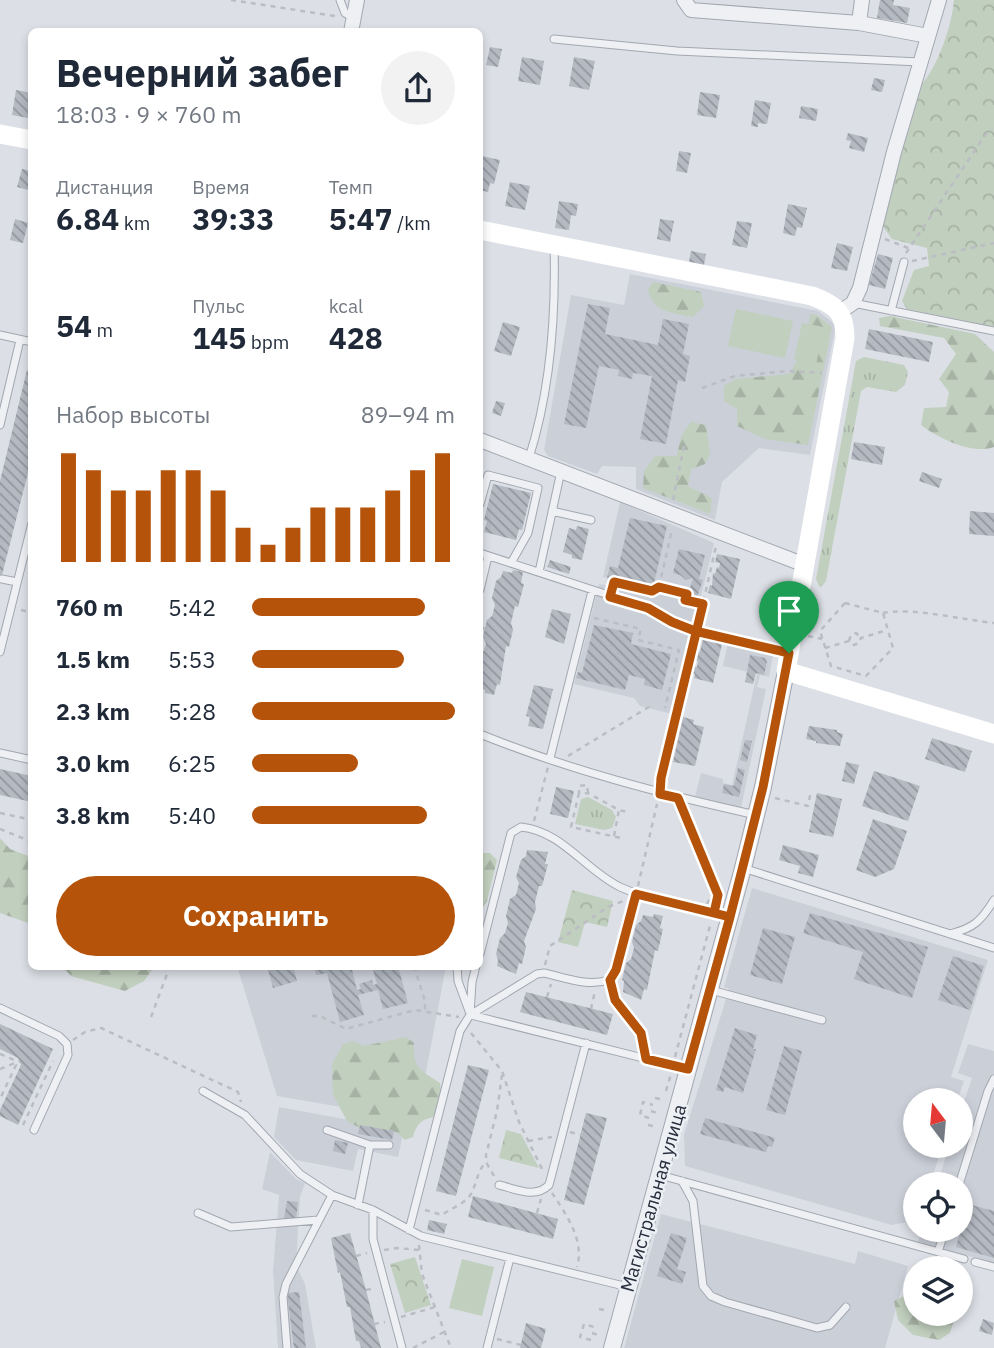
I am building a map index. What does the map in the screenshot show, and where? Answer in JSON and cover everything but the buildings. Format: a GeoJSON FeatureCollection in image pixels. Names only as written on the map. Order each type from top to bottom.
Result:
{"type":"FeatureCollection","features":[{"type":"Feature","properties":{"kind":"main road"},"geometry":{"type":"LineString","coordinates":[[0,134],[28,139]]}},
{"type":"Feature","properties":{"kind":"main road"},"geometry":{"type":"LineString","coordinates":[[483,231],[812,296],[846,308]]}},
{"type":"Feature","properties":{"kind":"main road","name":"Магистральная улица"},"geometry":{"type":"LineString","coordinates":[[788,662],[845,338],[846,308]]}},
{"type":"Feature","properties":{"kind":"main road"},"geometry":{"type":"LineString","coordinates":[[788,662],[994,734]]}},
{"type":"Feature","properties":{"kind":"street"},"geometry":{"type":"LineString","coordinates":[[353,25],[357,0]]}},
{"type":"Feature","properties":{"kind":"street"},"geometry":{"type":"LineString","coordinates":[[684,0],[691,9],[859,23],[928,36]]}},
{"type":"Feature","properties":{"kind":"street"},"geometry":{"type":"LineString","coordinates":[[859,23],[862,0]]}},
{"type":"Feature","properties":{"kind":"street"},"geometry":{"type":"LineString","coordinates":[[846,308],[860,288],[894,152],[939,0]]}},
{"type":"Feature","properties":{"kind":"street"},"geometry":{"type":"LineString","coordinates":[[483,441],[805,565]]}},
{"type":"Feature","properties":{"kind":"street","name":"Магистральная улица"},"geometry":{"type":"LineString","coordinates":[[607,1342],[628,1287],[710,990],[722,915],[743,868],[788,662]]}},
{"type":"Feature","properties":{"kind":"lane"},"geometry":{"type":"LineString","coordinates":[[340,0],[353,25]]}},
{"type":"Feature","properties":{"kind":"lane"},"geometry":{"type":"LineString","coordinates":[[554,39],[677,51],[920,62]]}},
{"type":"Feature","properties":{"kind":"lane"},"geometry":{"type":"LineString","coordinates":[[529,459],[540,423],[551,349],[555,300],[554,244]]}},
{"type":"Feature","properties":{"kind":"lane"},"geometry":{"type":"LineString","coordinates":[[891,311],[904,262]]}},
{"type":"Feature","properties":{"kind":"lane"},"geometry":{"type":"LineString","coordinates":[[846,308],[891,311],[994,331]]}},
{"type":"Feature","properties":{"kind":"lane"},"geometry":{"type":"LineString","coordinates":[[0,335],[28,341]]}},
{"type":"Feature","properties":{"kind":"lane"},"geometry":{"type":"LineString","coordinates":[[0,425],[20,340]]}},
{"type":"Feature","properties":{"kind":"lane"},"geometry":{"type":"LineString","coordinates":[[539,572],[561,471]]}},
{"type":"Feature","properties":{"kind":"lane"},"geometry":{"type":"LineString","coordinates":[[483,493],[488,475],[538,488],[528,533],[511,563]]}},
{"type":"Feature","properties":{"kind":"lane"},"geometry":{"type":"LineString","coordinates":[[552,511],[591,520]]}},
{"type":"Feature","properties":{"kind":"lane"},"geometry":{"type":"LineString","coordinates":[[0,652],[28,539]]}},
{"type":"Feature","properties":{"kind":"lane"},"geometry":{"type":"LineString","coordinates":[[484,555],[648,608],[695,631],[788,662]]}},
{"type":"Feature","properties":{"kind":"lane"},"geometry":{"type":"LineString","coordinates":[[2,579],[17,582]]}},
{"type":"Feature","properties":{"kind":"lane"},"geometry":{"type":"LineString","coordinates":[[550,758],[592,591]]}},
{"type":"Feature","properties":{"kind":"lane"},"geometry":{"type":"LineString","coordinates":[[660,794],[661,778],[695,631]]}},
{"type":"Feature","properties":{"kind":"lane"},"geometry":{"type":"LineString","coordinates":[[483,735],[604,778],[660,794],[756,815]]}},
{"type":"Feature","properties":{"kind":"lane"},"geometry":{"type":"LineString","coordinates":[[0,753],[28,759]]}},
{"type":"Feature","properties":{"kind":"lane"},"geometry":{"type":"LineString","coordinates":[[483,942],[511,833],[521,827],[532,828],[552,836],[617,885],[636,895],[722,915]]}},
{"type":"Feature","properties":{"kind":"lane"},"geometry":{"type":"LineString","coordinates":[[743,868],[994,948]]}},
{"type":"Feature","properties":{"kind":"lane"},"geometry":{"type":"LineString","coordinates":[[410,1230],[460,1031],[470,1015],[537,974],[544,973],[597,984],[610,980],[616,970],[636,895]]}},
{"type":"Feature","properties":{"kind":"lane"},"geometry":{"type":"LineString","coordinates":[[950,934],[968,930],[984,917],[994,900]]}},
{"type":"Feature","properties":{"kind":"lane"},"geometry":{"type":"LineString","coordinates":[[457,970],[458,981],[470,1015]]}},
{"type":"Feature","properties":{"kind":"lane"},"geometry":{"type":"LineString","coordinates":[[470,1015],[475,970]]}},
{"type":"Feature","properties":{"kind":"lane"},"geometry":{"type":"LineString","coordinates":[[710,990],[822,1020]]}},
{"type":"Feature","properties":{"kind":"lane"},"geometry":{"type":"LineString","coordinates":[[0,1008],[59,1036],[67,1044],[68,1055],[34,1130]]}},
{"type":"Feature","properties":{"kind":"lane"},"geometry":{"type":"LineString","coordinates":[[470,1015],[688,1069]]}},
{"type":"Feature","properties":{"kind":"lane"},"geometry":{"type":"LineString","coordinates":[[499,1185],[534,1194],[549,1185],[586,1044]]}},
{"type":"Feature","properties":{"kind":"lane"},"geometry":{"type":"LineString","coordinates":[[963,1172],[994,1079]]}},
{"type":"Feature","properties":{"kind":"lane"},"geometry":{"type":"LineString","coordinates":[[203,1091],[245,1115],[300,1174],[332,1195],[373,1210],[421,1236],[628,1287]]}},
{"type":"Feature","properties":{"kind":"lane"},"geometry":{"type":"LineString","coordinates":[[327,1130],[370,1145],[389,1145]]}},
{"type":"Feature","properties":{"kind":"lane"},"geometry":{"type":"LineString","coordinates":[[358,1205],[370,1145]]}},
{"type":"Feature","properties":{"kind":"lane"},"geometry":{"type":"LineString","coordinates":[[660,1175],[953,1256]]}},
{"type":"Feature","properties":{"kind":"lane"},"geometry":{"type":"LineString","coordinates":[[682,1181],[693,1201],[703,1286],[711,1296],[817,1328],[830,1325],[846,1307]]}},
{"type":"Feature","properties":{"kind":"lane"},"geometry":{"type":"LineString","coordinates":[[287,1348],[283,1297],[286,1284],[332,1195]]}},
{"type":"Feature","properties":{"kind":"lane"},"geometry":{"type":"LineString","coordinates":[[373,1210],[373,1239],[402,1348]]}},
{"type":"Feature","properties":{"kind":"lane"},"geometry":{"type":"LineString","coordinates":[[198,1213],[231,1227],[318,1220]]}},
{"type":"Feature","properties":{"kind":"lane"},"geometry":{"type":"LineString","coordinates":[[938,1252],[941,1242]]}},
{"type":"Feature","properties":{"kind":"lane"},"geometry":{"type":"LineString","coordinates":[[487,1348],[510,1258]]}},
{"type":"Feature","properties":{"kind":"lane"},"geometry":{"type":"LineString","coordinates":[[975,1262],[994,1267]]}},
{"type":"Feature","properties":{"kind":"path"},"geometry":{"type":"LineString","coordinates":[[231,0],[353,25]]}},
{"type":"Feature","properties":{"kind":"path"},"geometry":{"type":"LineString","coordinates":[[990,128],[908,248],[904,262],[994,243]]}},
{"type":"Feature","properties":{"kind":"path"},"geometry":{"type":"LineString","coordinates":[[873,234],[908,248]]}},
{"type":"Feature","properties":{"kind":"path"},"geometry":{"type":"LineString","coordinates":[[702,388],[735,376],[788,371],[827,373]]}},
{"type":"Feature","properties":{"kind":"path"},"geometry":{"type":"LineString","coordinates":[[672,504],[684,446]]}},
{"type":"Feature","properties":{"kind":"path"},"geometry":{"type":"LineString","coordinates":[[659,587],[673,527]]}},
{"type":"Feature","properties":{"kind":"path"},"geometry":{"type":"LineString","coordinates":[[695,631],[719,532]]}},
{"type":"Feature","properties":{"kind":"path"},"geometry":{"type":"LineString","coordinates":[[610,597],[614,582],[652,591],[659,587],[687,594],[685,600],[703,604]]}},
{"type":"Feature","properties":{"kind":"path"},"geometry":{"type":"LineString","coordinates":[[883,614],[893,648],[866,676],[831,666],[820,631],[845,604],[883,614],[923,614],[994,623]]}},
{"type":"Feature","properties":{"kind":"path"},"geometry":{"type":"LineString","coordinates":[[586,616],[641,629],[638,640],[679,650],[665,708]]}},
{"type":"Feature","properties":{"kind":"path"},"geometry":{"type":"LineString","coordinates":[[825,648],[849,641],[854,645],[859,643],[861,638],[888,630]]}},
{"type":"Feature","properties":{"kind":"path"},"geometry":{"type":"LineString","coordinates":[[804,635],[822,639]]}},
{"type":"Feature","properties":{"kind":"path"},"geometry":{"type":"LineString","coordinates":[[559,762],[652,705]]}},
{"type":"Feature","properties":{"kind":"path"},"geometry":{"type":"LineString","coordinates":[[532,828],[550,758]]}},
{"type":"Feature","properties":{"kind":"path"},"geometry":{"type":"LineString","coordinates":[[587,793],[589,787],[584,784],[579,786],[571,827],[621,838]]}},
{"type":"Feature","properties":{"kind":"path"},"geometry":{"type":"LineString","coordinates":[[579,793],[587,793],[627,812]]}},
{"type":"Feature","properties":{"kind":"path"},"geometry":{"type":"LineString","coordinates":[[544,973],[550,946],[608,907],[636,895],[660,794]]}},
{"type":"Feature","properties":{"kind":"path"},"geometry":{"type":"LineString","coordinates":[[775,798],[808,806],[810,796],[816,797]]}},
{"type":"Feature","properties":{"kind":"path"},"geometry":{"type":"LineString","coordinates":[[678,798],[718,895],[722,915]]}},
{"type":"Feature","properties":{"kind":"path"},"geometry":{"type":"LineString","coordinates":[[614,836],[619,810]]}},
{"type":"Feature","properties":{"kind":"path"},"geometry":{"type":"LineString","coordinates":[[0,813],[28,819]]}},
{"type":"Feature","properties":{"kind":"path"},"geometry":{"type":"LineString","coordinates":[[0,829],[28,840]]}},
{"type":"Feature","properties":{"kind":"path"},"geometry":{"type":"LineString","coordinates":[[706,906],[715,889]]}},
{"type":"Feature","properties":{"kind":"path"},"geometry":{"type":"LineString","coordinates":[[151,1017],[169,970]]}},
{"type":"Feature","properties":{"kind":"path"},"geometry":{"type":"LineString","coordinates":[[415,970],[425,1001],[424,1010]]}},
{"type":"Feature","properties":{"kind":"path"},"geometry":{"type":"LineString","coordinates":[[547,997],[553,975]]}},
{"type":"Feature","properties":{"kind":"path"},"geometry":{"type":"LineString","coordinates":[[610,980],[615,1000],[641,1033],[646,1059]]}},
{"type":"Feature","properties":{"kind":"path"},"geometry":{"type":"LineString","coordinates":[[591,1009],[597,984]]}},
{"type":"Feature","properties":{"kind":"path"},"geometry":{"type":"LineString","coordinates":[[312,1016],[320,1016],[346,1029],[415,1010],[461,1017]]}},
{"type":"Feature","properties":{"kind":"path"},"geometry":{"type":"LineString","coordinates":[[67,1044],[85,1032],[102,1028],[238,1091],[245,1115]]}},
{"type":"Feature","properties":{"kind":"path"},"geometry":{"type":"LineString","coordinates":[[468,1030],[502,1071],[527,1142],[552,1194],[565,1212],[579,1247],[578,1264]]}},
{"type":"Feature","properties":{"kind":"path"},"geometry":{"type":"LineString","coordinates":[[23,1125],[58,1051]]}},
{"type":"Feature","properties":{"kind":"path"},"geometry":{"type":"LineString","coordinates":[[0,1054],[17,1062]]}},
{"type":"Feature","properties":{"kind":"path"},"geometry":{"type":"LineString","coordinates":[[0,1069],[17,1062]]}},
{"type":"Feature","properties":{"kind":"path"},"geometry":{"type":"LineString","coordinates":[[0,1098],[5,1093],[17,1062]]}},
{"type":"Feature","properties":{"kind":"path"},"geometry":{"type":"LineString","coordinates":[[499,1185],[486,1162],[486,1155],[497,1111],[502,1071]]}},
{"type":"Feature","properties":{"kind":"path"},"geometry":{"type":"LineString","coordinates":[[38,1081],[43,1084]]}},
{"type":"Feature","properties":{"kind":"path"},"geometry":{"type":"LineString","coordinates":[[34,1089],[39,1091]]}},
{"type":"Feature","properties":{"kind":"path"},"geometry":{"type":"LineString","coordinates":[[655,1098],[664,1100]]}},
{"type":"Feature","properties":{"kind":"path"},"geometry":{"type":"LineString","coordinates":[[649,1118],[639,1115],[643,1102],[653,1105]]}},
{"type":"Feature","properties":{"kind":"path"},"geometry":{"type":"LineString","coordinates":[[651,1111],[660,1114]]}},
{"type":"Feature","properties":{"kind":"path"},"geometry":{"type":"LineString","coordinates":[[23,1114],[27,1116]]}},
{"type":"Feature","properties":{"kind":"path"},"geometry":{"type":"LineString","coordinates":[[648,1125],[657,1128]]}},
{"type":"Feature","properties":{"kind":"path"},"geometry":{"type":"LineString","coordinates":[[527,1142],[548,1139],[562,1133]]}},
{"type":"Feature","properties":{"kind":"path"},"geometry":{"type":"LineString","coordinates":[[415,1208],[442,1215],[464,1201],[471,1194],[481,1167],[486,1162]]}},
{"type":"Feature","properties":{"kind":"path"},"geometry":{"type":"LineString","coordinates":[[537,1213],[543,1191]]}},
{"type":"Feature","properties":{"kind":"path"},"geometry":{"type":"LineString","coordinates":[[376,1251],[397,1248],[419,1250],[422,1274],[451,1348]]}},
{"type":"Feature","properties":{"kind":"path"},"geometry":{"type":"LineString","coordinates":[[394,1319],[435,1307]]}},
{"type":"Feature","properties":{"kind":"path"},"geometry":{"type":"LineString","coordinates":[[599,1309],[608,1311]]}},
{"type":"Feature","properties":{"kind":"path"},"geometry":{"type":"LineString","coordinates":[[591,1340],[580,1337],[584,1324],[594,1327]]}},
{"type":"Feature","properties":{"kind":"path"},"geometry":{"type":"LineString","coordinates":[[413,1348],[445,1332]]}},
{"type":"Feature","properties":{"kind":"path"},"geometry":{"type":"LineString","coordinates":[[592,1334],[607,1342]]}},
{"type":"Feature","properties":{"kind":"path"},"geometry":{"type":"LineString","coordinates":[[490,1337],[521,1345]]}},
{"type":"Feature","properties":{"kind":"shaded area"},"geometry":{"type":"Polygon","coordinates":[[[630,274],[818,311],[836,325],[810,455],[759,448],[722,482],[715,520],[636,489],[636,467],[602,466],[597,474],[548,456],[544,450],[571,295],[624,305],[630,274]]]}},
{"type":"Feature","properties":{"kind":"shaded area"},"geometry":{"type":"Polygon","coordinates":[[[620,502],[714,543],[672,714],[640,706],[634,698],[574,684],[599,584],[606,585],[607,578],[603,577],[620,502]]]}},
{"type":"Feature","properties":{"kind":"shaded area"},"geometry":{"type":"Polygon","coordinates":[[[730,633],[775,644],[769,677],[760,675],[757,687],[766,689],[741,808],[695,797],[701,773],[723,779],[723,783],[732,785],[757,674],[723,666],[730,633]]]}},
{"type":"Feature","properties":{"kind":"shaded area"},"geometry":{"type":"Polygon","coordinates":[[[752,888],[988,960],[951,1077],[964,1081],[962,1088],[903,1088],[903,1158],[938,1158],[934,1172],[903,1172],[903,1223],[892,1225],[685,1166],[684,1135],[729,989],[724,987],[752,888]]]}},
{"type":"Feature","properties":{"kind":"shaded area"},"geometry":{"type":"Polygon","coordinates":[[[238,970],[445,970],[417,1120],[277,1096],[238,970]]]}},
{"type":"Feature","properties":{"kind":"shaded area"},"geometry":{"type":"Polygon","coordinates":[[[968,1044],[994,1051],[994,1263],[918,1242],[973,1242],[973,1172],[941,1172],[945,1158],[973,1158],[973,1088],[969,1088],[972,1078],[958,1073],[968,1044]]]}},
{"type":"Feature","properties":{"kind":"shaded area"},"geometry":{"type":"Polygon","coordinates":[[[279,1107],[404,1130],[398,1157],[358,1149],[353,1171],[296,1160],[274,1137],[279,1107]]]}},
{"type":"Feature","properties":{"kind":"shaded area"},"geometry":{"type":"Polygon","coordinates":[[[270,1152],[296,1179],[305,1183],[300,1197],[296,1265],[305,1284],[316,1348],[278,1348],[273,1271],[279,1195],[262,1189],[270,1152]]]}},
{"type":"Feature","properties":{"kind":"shaded area"},"geometry":{"type":"Polygon","coordinates":[[[661,1214],[855,1264],[858,1251],[903,1264],[903,1284],[885,1348],[624,1348],[661,1214]]]}},
{"type":"Feature","properties":{"kind":"green space"},"geometry":{"type":"Polygon","coordinates":[[[954,0],[994,0],[994,327],[907,309],[902,301],[914,270],[929,266],[927,248],[892,239],[881,224],[922,84],[943,45],[954,0]]]}},
{"type":"Feature","properties":{"kind":"green space"},"geometry":{"type":"Polygon","coordinates":[[[653,282],[701,292],[704,306],[693,317],[665,311],[651,298],[648,290],[653,282]]]}},
{"type":"Feature","properties":{"kind":"green space"},"geometry":{"type":"Polygon","coordinates":[[[736,309],[793,321],[785,358],[728,346],[736,309]]]}},
{"type":"Feature","properties":{"kind":"green space"},"geometry":{"type":"Polygon","coordinates":[[[810,314],[817,315],[832,327],[808,445],[765,439],[737,426],[737,409],[724,401],[724,386],[736,379],[789,374],[805,347],[810,314]]]}},
{"type":"Feature","properties":{"kind":"green space"},"geometry":{"type":"Polygon","coordinates":[[[890,316],[975,334],[994,352],[994,447],[966,447],[946,440],[921,425],[924,408],[946,407],[949,392],[939,379],[956,354],[944,338],[880,326],[879,318],[890,316]]]}},
{"type":"Feature","properties":{"kind":"green space"},"geometry":{"type":"Polygon","coordinates":[[[802,323],[824,327],[816,365],[794,360],[802,323]]]}},
{"type":"Feature","properties":{"kind":"green space"},"geometry":{"type":"Polygon","coordinates":[[[864,357],[904,365],[908,372],[905,385],[896,392],[867,387],[861,391],[826,581],[820,588],[816,579],[856,361],[864,357]]]}},
{"type":"Feature","properties":{"kind":"green space"},"geometry":{"type":"Polygon","coordinates":[[[691,422],[706,425],[710,454],[705,464],[691,469],[688,486],[712,498],[710,514],[643,488],[644,471],[655,456],[677,456],[681,436],[691,422]]]}},
{"type":"Feature","properties":{"kind":"green space"},"geometry":{"type":"Polygon","coordinates":[[[588,797],[612,810],[616,817],[612,828],[604,830],[575,824],[581,799],[588,797]]]}},
{"type":"Feature","properties":{"kind":"green space"},"geometry":{"type":"Polygon","coordinates":[[[0,838],[10,849],[28,856],[28,923],[0,913],[0,838]]]}},
{"type":"Feature","properties":{"kind":"green space"},"geometry":{"type":"Polygon","coordinates":[[[483,853],[490,853],[497,860],[483,907],[483,853]]]}},
{"type":"Feature","properties":{"kind":"green space"},"geometry":{"type":"Polygon","coordinates":[[[572,890],[613,901],[607,927],[585,922],[578,947],[558,942],[572,890]]]}},
{"type":"Feature","properties":{"kind":"green space"},"geometry":{"type":"Polygon","coordinates":[[[66,970],[152,970],[144,981],[125,991],[71,976],[66,970]]]}},
{"type":"Feature","properties":{"kind":"green space"},"geometry":{"type":"Polygon","coordinates":[[[406,1037],[414,1043],[419,1068],[440,1083],[441,1092],[434,1117],[422,1121],[413,1137],[405,1140],[390,1130],[371,1134],[347,1121],[333,1095],[332,1064],[343,1044],[353,1041],[364,1046],[406,1037]]]}},
{"type":"Feature","properties":{"kind":"green space"},"geometry":{"type":"Polygon","coordinates":[[[506,1130],[521,1134],[539,1168],[499,1158],[506,1130]]]}},
{"type":"Feature","properties":{"kind":"green space"},"geometry":{"type":"Polygon","coordinates":[[[415,1257],[431,1305],[405,1313],[390,1264],[415,1257]]]}},
{"type":"Feature","properties":{"kind":"green space"},"geometry":{"type":"Polygon","coordinates":[[[462,1259],[494,1267],[482,1316],[449,1308],[462,1259]]]}},
{"type":"Feature","properties":{"kind":"green space"},"geometry":{"type":"Polygon","coordinates":[[[903,1296],[903,1325],[898,1320],[894,1301],[903,1296]]]}},
{"type":"Feature","properties":{"kind":"green space"},"geometry":{"type":"Polygon","coordinates":[[[904,1326],[952,1326],[950,1333],[939,1340],[913,1335],[904,1326]]]}},
{"type":"Feature","properties":{"kind":"route"},"geometry":{"type":"LineString","coordinates":[[789,653],[695,631],[648,608],[610,597],[614,582],[652,591],[659,587],[687,594],[685,600],[703,604],[695,631],[661,778],[660,794],[678,798],[718,895],[714,913],[730,917],[688,1069],[646,1059],[641,1033],[615,1000],[610,980],[616,970],[636,894],[730,917],[763,787],[789,653]]}}]}
